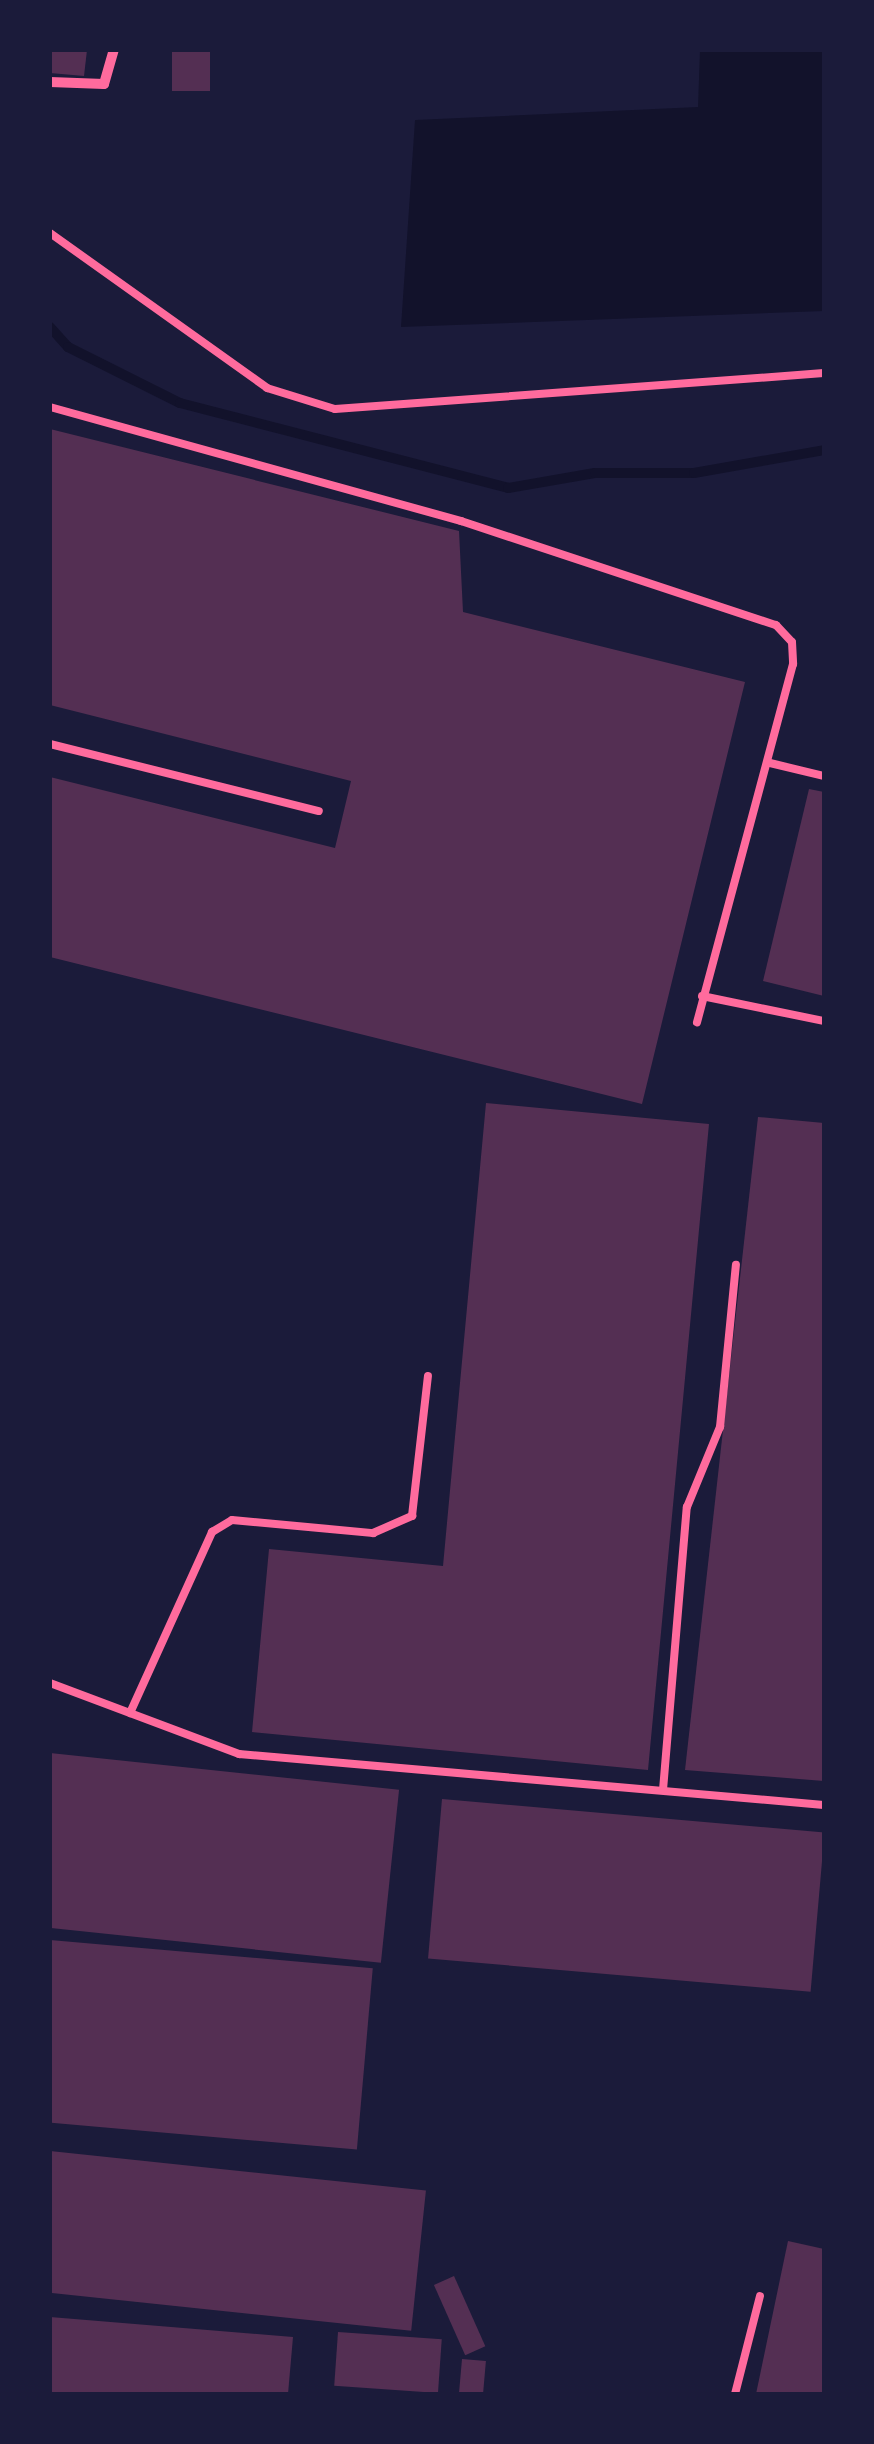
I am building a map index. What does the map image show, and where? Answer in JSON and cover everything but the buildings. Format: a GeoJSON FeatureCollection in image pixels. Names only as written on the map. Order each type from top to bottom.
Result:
{"type":"FeatureCollection","features":[{"type":"Feature","properties":{"kind":"street"},"geometry":{"type":"LineString","coordinates":[[50,82],[104,84],[114,50]]}},
{"type":"Feature","properties":{"kind":"lane"},"geometry":{"type":"LineString","coordinates":[[50,233],[268,388],[335,409],[824,373]]}},
{"type":"Feature","properties":{"kind":"lane"},"geometry":{"type":"LineString","coordinates":[[50,408],[461,521],[776,626],[792,642],[794,664],[697,1022]]}},
{"type":"Feature","properties":{"kind":"lane"},"geometry":{"type":"LineString","coordinates":[[50,744],[319,811]]}},
{"type":"Feature","properties":{"kind":"lane"},"geometry":{"type":"LineString","coordinates":[[770,763],[824,776]]}},
{"type":"Feature","properties":{"kind":"lane"},"geometry":{"type":"LineString","coordinates":[[702,996],[824,1021]]}},
{"type":"Feature","properties":{"kind":"lane"},"geometry":{"type":"LineString","coordinates":[[662,1790],[687,1506],[720,1427],[736,1266]]}},
{"type":"Feature","properties":{"kind":"lane"},"geometry":{"type":"LineString","coordinates":[[130,1713],[212,1532],[232,1520],[373,1532],[412,1516],[428,1376]]}},
{"type":"Feature","properties":{"kind":"lane"},"geometry":{"type":"LineString","coordinates":[[50,1683],[239,1754],[824,1805]]}},
{"type":"Feature","properties":{"kind":"lane"},"geometry":{"type":"LineString","coordinates":[[735,2394],[760,2296]]}},
{"type":"Feature","properties":{"kind":"shaded area"},"geometry":{"type":"Polygon","coordinates":[[[700,50],[824,50],[824,311],[401,327],[415,120],[698,107],[700,50]]]}},
{"type":"Feature","properties":{"kind":"waterway"},"geometry":{"type":"LineString","coordinates":[[50,327],[68,347],[180,403],[508,488],[595,473],[694,473],[824,450]]}}]}
